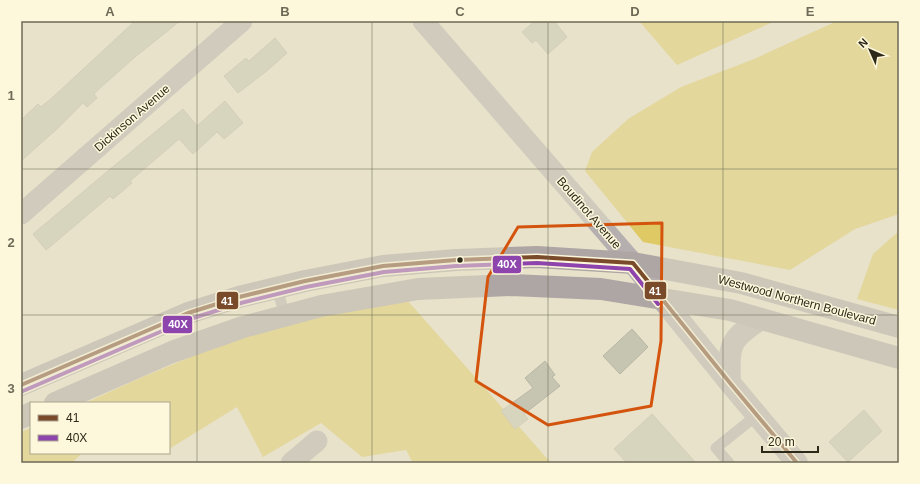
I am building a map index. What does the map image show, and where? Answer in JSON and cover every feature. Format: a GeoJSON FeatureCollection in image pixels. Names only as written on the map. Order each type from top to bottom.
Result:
{"type":"FeatureCollection","features":[{"type":"Feature","properties":{"kind":"main road","name":"Westwood Northern Boulevard"},"geometry":{"type":"LineString","coordinates":[[21,385],[188,313],[239,297],[304,281],[383,266],[456,260],[537,257],[633,263],[740,283],[899,327]]}},
{"type":"Feature","properties":{"kind":"main road"},"geometry":{"type":"LineString","coordinates":[[57,402],[172,352],[243,327],[321,306],[418,289],[512,285],[601,289],[730,310],[899,358]]}},
{"type":"Feature","properties":{"kind":"main road"},"geometry":{"type":"LineString","coordinates":[[21,418],[30,414]]}},
{"type":"Feature","properties":{"kind":"street","name":"Dickinson Avenue"},"geometry":{"type":"LineString","coordinates":[[21,214],[242,21]]}},
{"type":"Feature","properties":{"kind":"street","name":"Boudinot Avenue"},"geometry":{"type":"LineString","coordinates":[[423,21],[633,263],[797,463]]}},
{"type":"Feature","properties":{"kind":"street"},"geometry":{"type":"LineString","coordinates":[[730,383],[729,360],[731,346],[738,335],[760,319]]}},
{"type":"Feature","properties":{"kind":"street"},"geometry":{"type":"LineString","coordinates":[[290,463],[317,441]]}},
{"type":"Feature","properties":{"kind":"lane"},"geometry":{"type":"LineString","coordinates":[[277,288],[285,316]]}},
{"type":"Feature","properties":{"kind":"lane"},"geometry":{"type":"LineString","coordinates":[[729,463],[716,448],[757,415]]}},
{"type":"Feature","properties":{"kind":"highlighted area"},"geometry":{"type":"Polygon","coordinates":[[[662,223],[661,341],[651,406],[548,425],[476,381],[488,277],[518,227],[662,223]]]}},
{"type":"Feature","properties":{"kind":"shaded area"},"geometry":{"type":"Polygon","coordinates":[[[639,21],[775,21],[677,65],[639,21]]]}},
{"type":"Feature","properties":{"kind":"shaded area"},"geometry":{"type":"Polygon","coordinates":[[[837,21],[899,21],[899,214],[855,229],[790,270],[643,242],[585,171],[592,152],[628,119],[681,87],[754,59],[837,21]]]}},
{"type":"Feature","properties":{"kind":"shaded area"},"geometry":{"type":"Polygon","coordinates":[[[899,231],[899,310],[857,299],[873,254],[899,231]]]}},
{"type":"Feature","properties":{"kind":"shaded area"},"geometry":{"type":"Polygon","coordinates":[[[400,292],[551,463],[413,463],[406,450],[362,457],[321,423],[263,457],[237,407],[170,448],[170,402],[87,402],[193,356],[243,327],[400,292]]]}},
{"type":"Feature","properties":{"kind":"shaded area"},"geometry":{"type":"Polygon","coordinates":[[[30,428],[30,454],[81,454],[72,463],[21,463],[21,432],[30,428]]]}},
{"type":"Feature","properties":{"kind":"building"},"geometry":{"type":"Polygon","coordinates":[[[135,21],[180,21],[135,57],[100,88],[94,94],[97,98],[87,107],[83,103],[21,161],[21,120],[38,104],[41,107],[52,98],[135,21]]]}},
{"type":"Feature","properties":{"kind":"building"},"geometry":{"type":"Polygon","coordinates":[[[535,21],[554,21],[567,37],[548,54],[536,40],[532,43],[522,32],[535,21]]]}},
{"type":"Feature","properties":{"kind":"building"},"geometry":{"type":"Polygon","coordinates":[[[275,38],[287,53],[238,93],[224,76],[246,58],[249,61],[275,38]]]}},
{"type":"Feature","properties":{"kind":"building"},"geometry":{"type":"Polygon","coordinates":[[[225,101],[243,123],[224,139],[217,132],[193,154],[179,139],[130,181],[132,183],[113,199],[110,196],[46,250],[33,234],[183,109],[197,126],[225,101]]]}},
{"type":"Feature","properties":{"kind":"building"},"geometry":{"type":"Polygon","coordinates":[[[632,329],[648,347],[620,374],[603,356],[632,329]]]}},
{"type":"Feature","properties":{"kind":"building"},"geometry":{"type":"Polygon","coordinates":[[[545,361],[555,375],[552,377],[560,386],[524,414],[528,419],[515,429],[501,411],[533,388],[525,378],[545,361]]]}},
{"type":"Feature","properties":{"kind":"building"},"geometry":{"type":"Polygon","coordinates":[[[864,410],[882,431],[848,462],[829,442],[864,410]]]}},
{"type":"Feature","properties":{"kind":"building"},"geometry":{"type":"Polygon","coordinates":[[[652,414],[696,463],[627,463],[614,449],[652,414]]]}},
{"type":"Feature","properties":{"kind":"transit line","name":"41"},"geometry":{"type":"LineString","coordinates":[[21,385],[188,313],[239,297],[305,281],[383,266],[456,260],[537,257],[633,263],[797,463]]}},
{"type":"Feature","properties":{"kind":"transit line","name":"40X"},"geometry":{"type":"LineString","coordinates":[[23,391],[190,319],[241,303],[306,287],[384,272],[456,266],[537,263],[630,269],[658,304]]}}]}
